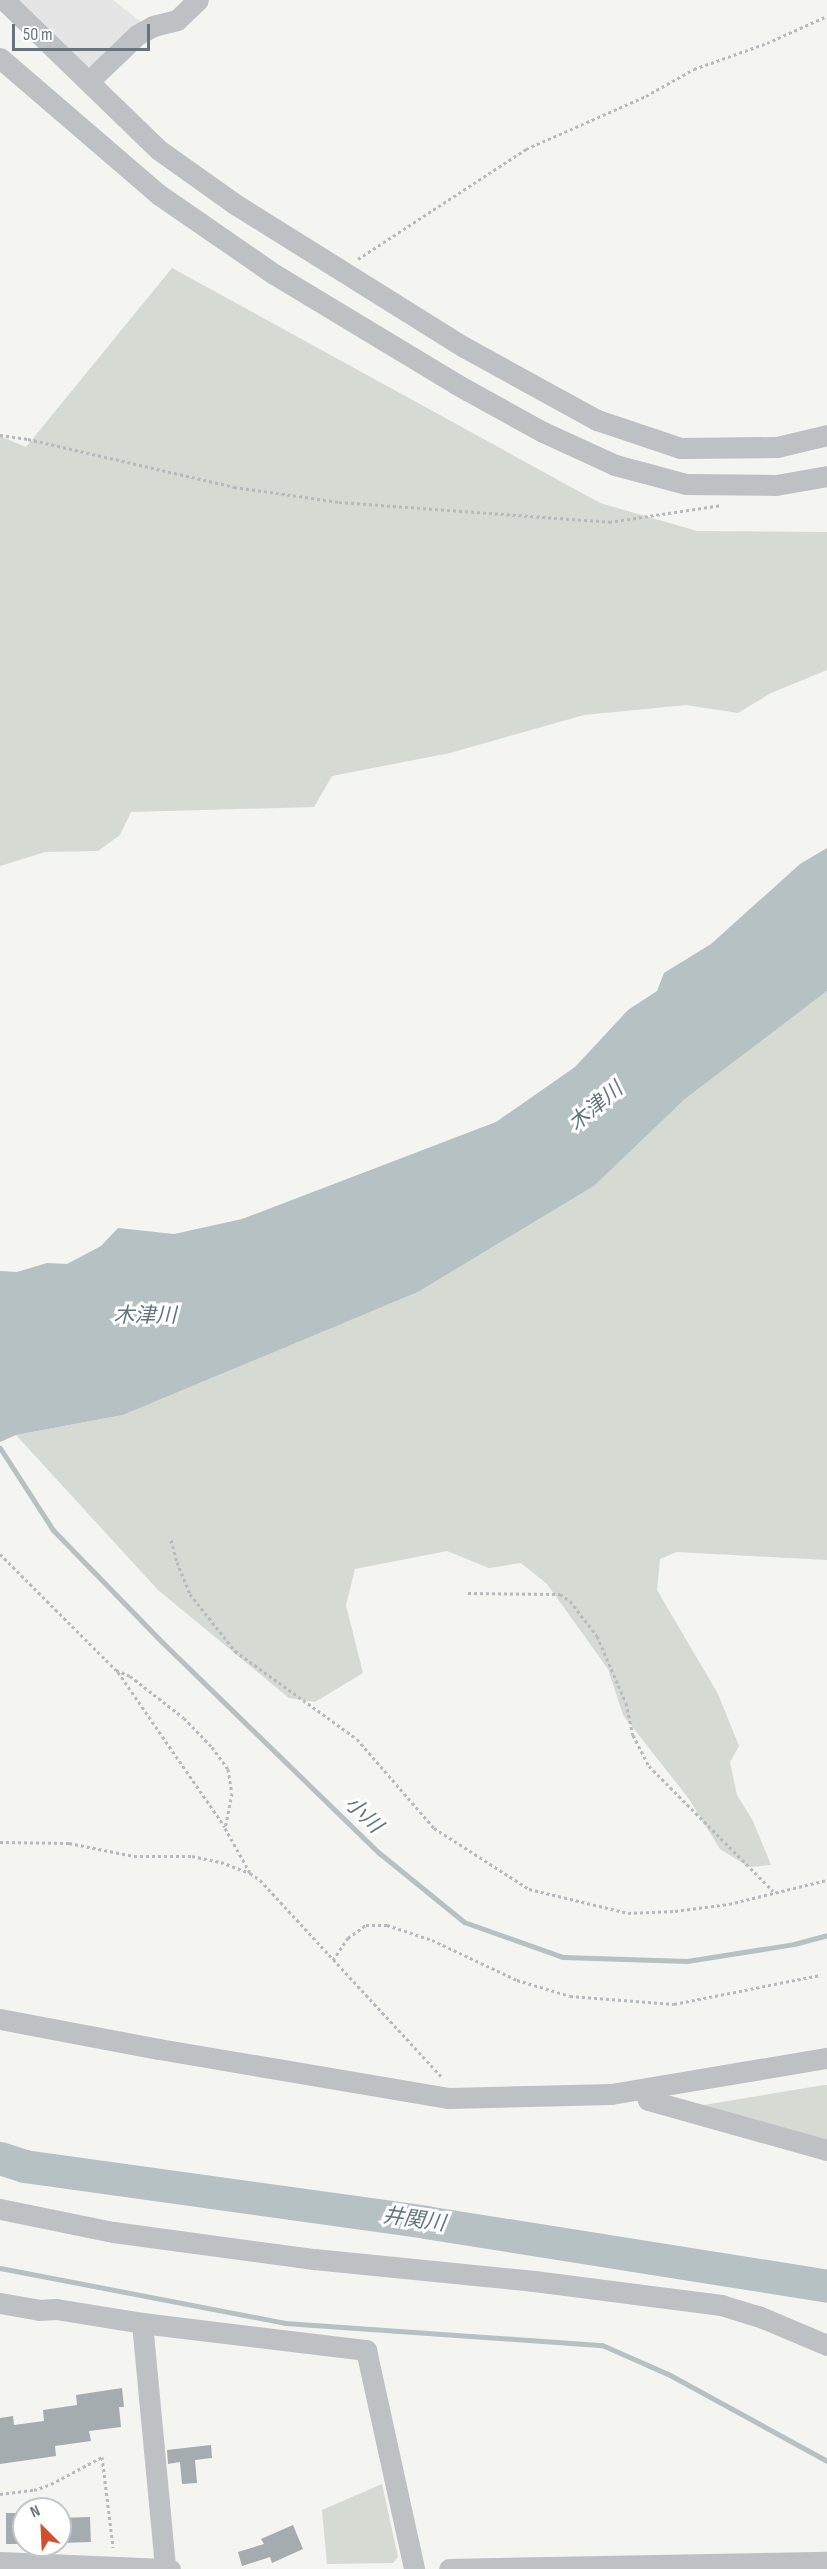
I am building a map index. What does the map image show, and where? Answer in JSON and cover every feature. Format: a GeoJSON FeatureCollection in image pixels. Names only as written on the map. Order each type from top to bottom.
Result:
{"type":"FeatureCollection","features":[{"type":"Feature","properties":{"kind":"street"},"geometry":{"type":"LineString","coordinates":[[4,0],[159,150],[235,204],[464,347],[608,423],[680,447],[777,447],[827,435]]}},
{"type":"Feature","properties":{"kind":"street"},"geometry":{"type":"LineString","coordinates":[[89,81],[137,35],[153,26],[177,20],[198,0]]}},
{"type":"Feature","properties":{"kind":"street"},"geometry":{"type":"LineString","coordinates":[[0,58],[158,194],[274,274],[456,384],[543,432],[615,465],[686,484],[776,485],[827,476]]}},
{"type":"Feature","properties":{"kind":"street"},"geometry":{"type":"LineString","coordinates":[[0,2019],[377,2087],[463,2098],[592,2096],[827,2058]]}},
{"type":"Feature","properties":{"kind":"street"},"geometry":{"type":"LineString","coordinates":[[645,2089],[648,2100],[827,2150]]}},
{"type":"Feature","properties":{"kind":"street"},"geometry":{"type":"LineString","coordinates":[[0,2209],[113,2232],[314,2259],[534,2281],[721,2305],[758,2316],[827,2345]]}},
{"type":"Feature","properties":{"kind":"street"},"geometry":{"type":"LineString","coordinates":[[0,2303],[39,2310],[56,2309],[142,2323],[366,2350],[414,2569]]}},
{"type":"Feature","properties":{"kind":"street"},"geometry":{"type":"LineString","coordinates":[[0,2562],[159,2568],[142,2323]]}},
{"type":"Feature","properties":{"kind":"street"},"geometry":{"type":"LineString","coordinates":[[449,2569],[798,2566],[827,2562]]}},
{"type":"Feature","properties":{"kind":"path"},"geometry":{"type":"LineString","coordinates":[[345,274],[355,262],[525,149],[646,96],[694,69],[767,43],[827,16]]}},
{"type":"Feature","properties":{"kind":"path"},"geometry":{"type":"LineString","coordinates":[[0,435],[28,439],[234,487],[339,502],[609,522],[723,505]]}},
{"type":"Feature","properties":{"kind":"path"},"geometry":{"type":"LineString","coordinates":[[171,1540],[190,1594],[236,1651],[357,1739],[434,1828],[529,1889],[628,1913],[675,1911],[729,1904],[773,1891],[827,1880]]}},
{"type":"Feature","properties":{"kind":"path"},"geometry":{"type":"LineString","coordinates":[[0,1554],[117,1670],[225,1828],[250,1873]]}},
{"type":"Feature","properties":{"kind":"path"},"geometry":{"type":"LineString","coordinates":[[468,1593],[560,1594],[570,1601],[597,1636],[626,1703],[633,1735],[649,1766],[773,1891]]}},
{"type":"Feature","properties":{"kind":"path"},"geometry":{"type":"LineString","coordinates":[[117,1670],[130,1676],[184,1718],[228,1769],[232,1793],[225,1828]]}},
{"type":"Feature","properties":{"kind":"path"},"geometry":{"type":"LineString","coordinates":[[0,1842],[69,1843],[134,1856],[192,1856],[220,1862],[250,1873],[260,1880],[463,2098]]}},
{"type":"Feature","properties":{"kind":"path"},"geometry":{"type":"LineString","coordinates":[[333,1960],[348,1938],[366,1925],[387,1925],[432,1940],[517,1980],[570,1996],[674,2004],[820,1975]]}},
{"type":"Feature","properties":{"kind":"path"},"geometry":{"type":"LineString","coordinates":[[0,2494],[26,2491],[51,2484],[102,2457],[114,2554]]}},
{"type":"Feature","properties":{"kind":"shaded area"},"geometry":{"type":"Polygon","coordinates":[[[11,0],[113,0],[144,24],[98,63],[86,68],[11,0]]]}},
{"type":"Feature","properties":{"kind":"shaded area"},"geometry":{"type":"Polygon","coordinates":[[[172,268],[600,503],[697,531],[827,532],[827,670],[771,693],[738,713],[686,705],[584,715],[450,753],[332,776],[314,807],[131,812],[120,835],[98,851],[45,852],[0,866],[0,436],[26,447],[172,268]]]}},
{"type":"Feature","properties":{"kind":"shaded area"},"geometry":{"type":"Polygon","coordinates":[[[827,991],[827,1560],[677,1552],[660,1559],[657,1590],[718,1694],[739,1746],[730,1762],[737,1795],[753,1821],[771,1865],[749,1867],[720,1849],[689,1799],[623,1715],[608,1669],[547,1584],[521,1563],[489,1568],[447,1551],[355,1569],[346,1605],[363,1673],[315,1702],[289,1698],[158,1590],[16,1435],[123,1415],[418,1292],[594,1186],[685,1099],[827,991]]]}},
{"type":"Feature","properties":{"kind":"shaded area"},"geometry":{"type":"Polygon","coordinates":[[[824,2085],[827,2085],[827,2146],[686,2108],[824,2085]]]}},
{"type":"Feature","properties":{"kind":"shaded area"},"geometry":{"type":"Polygon","coordinates":[[[382,2484],[398,2557],[393,2563],[327,2564],[322,2510],[382,2484]]]}},
{"type":"Feature","properties":{"kind":"water","name":"木津川"},"geometry":{"type":"Polygon","coordinates":[[[827,848],[827,991],[685,1099],[594,1186],[418,1292],[123,1415],[16,1435],[0,1442],[0,1271],[17,1272],[47,1263],[67,1264],[101,1246],[118,1228],[174,1234],[242,1219],[496,1122],[575,1067],[628,1010],[657,991],[664,973],[711,944],[800,864],[827,848]]]}},
{"type":"Feature","properties":{"kind":"building"},"geometry":{"type":"Polygon","coordinates":[[[122,2388],[124,2407],[119,2407],[121,2427],[89,2431],[91,2441],[55,2446],[56,2456],[0,2464],[0,2418],[13,2416],[14,2425],[44,2421],[43,2410],[77,2405],[76,2395],[122,2388]]]}},
{"type":"Feature","properties":{"kind":"building"},"geometry":{"type":"Polygon","coordinates":[[[211,2445],[212,2458],[195,2460],[197,2483],[182,2484],[180,2462],[168,2464],[167,2450],[211,2445]]]}},
{"type":"Feature","properties":{"kind":"building"},"geometry":{"type":"Polygon","coordinates":[[[6,2513],[12,2513],[12,2544],[6,2544],[6,2513]]]}},
{"type":"Feature","properties":{"kind":"building"},"geometry":{"type":"Polygon","coordinates":[[[90,2517],[91,2542],[72,2543],[72,2518],[90,2517]]]}},
{"type":"Feature","properties":{"kind":"building"},"geometry":{"type":"Polygon","coordinates":[[[293,2525],[303,2549],[272,2563],[270,2557],[242,2566],[238,2552],[264,2544],[261,2539],[293,2525]]]}},
{"type":"Feature","properties":{"kind":"waterway","name":"小川"},"geometry":{"type":"LineString","coordinates":[[0,1448],[53,1530],[162,1642],[378,1852],[464,1922],[563,1957],[687,1961],[794,1944],[827,1935]]}},
{"type":"Feature","properties":{"kind":"waterway","name":"井関川"},"geometry":{"type":"LineString","coordinates":[[0,2158],[24,2166],[425,2222],[827,2286]]}},
{"type":"Feature","properties":{"kind":"waterway"},"geometry":{"type":"LineString","coordinates":[[0,2268],[285,2323],[602,2345],[670,2375],[827,2461]]}}]}
